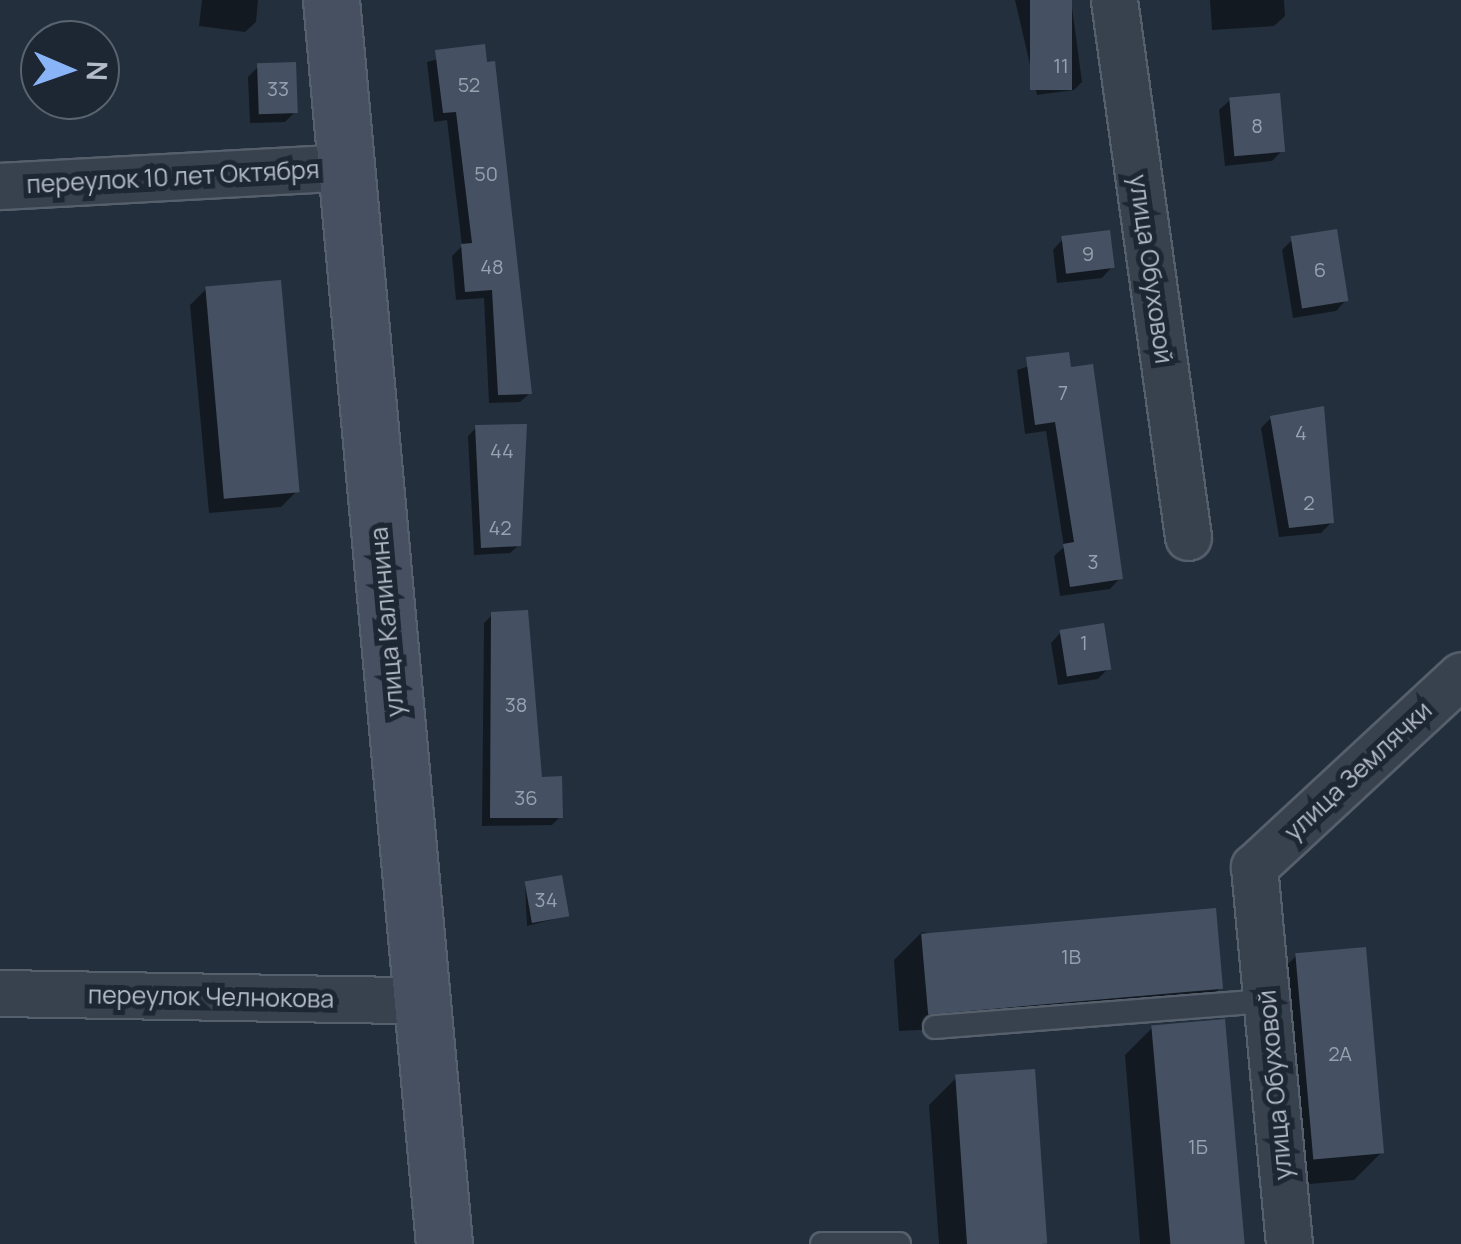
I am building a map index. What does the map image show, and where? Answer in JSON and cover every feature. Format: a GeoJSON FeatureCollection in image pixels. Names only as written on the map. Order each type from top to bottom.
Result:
{"type":"FeatureCollection","features":[{"type":"Feature","properties":{"kind":"street","name":"улица Калинина"},"geometry":{"type":"LineString","coordinates":[[330,0],[444,1244]]}},
{"type":"Feature","properties":{"kind":"street","name":"улица Обуховой"},"geometry":{"type":"LineString","coordinates":[[1114,0],[1188,537]]}},
{"type":"Feature","properties":{"kind":"street","name":"переулок 10 лет Октября"},"geometry":{"type":"LineString","coordinates":[[0,186],[346,167]]}},
{"type":"Feature","properties":{"kind":"street","name":"улица Землячки"},"geometry":{"type":"LineString","coordinates":[[1254,867],[1461,675]]}},
{"type":"Feature","properties":{"kind":"street","name":"улица Обуховой"},"geometry":{"type":"LineString","coordinates":[[1254,867],[1289,1244]]}},
{"type":"Feature","properties":{"kind":"street","name":"переулок Челнокова"},"geometry":{"type":"LineString","coordinates":[[0,993],[422,1000]]}},
{"type":"Feature","properties":{"kind":"lane"},"geometry":{"type":"LineString","coordinates":[[935,1027],[1267,1001]]}},
{"type":"Feature","properties":{"kind":"lane"},"geometry":{"type":"LineString","coordinates":[[822,1244],[899,1244]]}},
{"type":"Feature","properties":{"kind":"building"},"geometry":{"type":"Polygon","coordinates":[[[1030,0],[1072,0],[1072,90],[1030,90],[1030,0]]]}},
{"type":"Feature","properties":{"kind":"building"},"geometry":{"type":"Polygon","coordinates":[[[485,44],[487,62],[495,61],[532,394],[498,395],[492,290],[465,292],[461,244],[472,243],[456,112],[443,113],[435,50],[485,44]]]}},
{"type":"Feature","properties":{"kind":"building"},"geometry":{"type":"Polygon","coordinates":[[[296,62],[298,113],[259,114],[257,63],[296,62]]]}},
{"type":"Feature","properties":{"kind":"building"},"geometry":{"type":"Polygon","coordinates":[[[1280,93],[1285,152],[1234,156],[1229,97],[1280,93]]]}},
{"type":"Feature","properties":{"kind":"building"},"geometry":{"type":"Polygon","coordinates":[[[1337,229],[1348,301],[1302,308],[1291,236],[1337,229]]]}},
{"type":"Feature","properties":{"kind":"building"},"geometry":{"type":"Polygon","coordinates":[[[1110,230],[1115,268],[1066,274],[1061,236],[1110,230]]]}},
{"type":"Feature","properties":{"kind":"building"},"geometry":{"type":"Polygon","coordinates":[[[281,280],[300,492],[224,499],[205,287],[281,280]]]}},
{"type":"Feature","properties":{"kind":"building"},"geometry":{"type":"Polygon","coordinates":[[[1069,352],[1071,367],[1093,364],[1123,579],[1070,587],[1063,544],[1074,542],[1055,422],[1035,425],[1026,357],[1069,352]]]}},
{"type":"Feature","properties":{"kind":"building"},"geometry":{"type":"Polygon","coordinates":[[[1324,406],[1334,523],[1289,528],[1270,416],[1324,406]]]}},
{"type":"Feature","properties":{"kind":"building"},"geometry":{"type":"Polygon","coordinates":[[[527,424],[521,546],[481,548],[475,425],[527,424]]]}},
{"type":"Feature","properties":{"kind":"building"},"geometry":{"type":"Polygon","coordinates":[[[528,610],[542,777],[562,776],[563,818],[490,818],[491,612],[528,610]]]}},
{"type":"Feature","properties":{"kind":"building"},"geometry":{"type":"Polygon","coordinates":[[[1104,623],[1111,669],[1067,676],[1060,630],[1104,623]]]}},
{"type":"Feature","properties":{"kind":"building"},"geometry":{"type":"Polygon","coordinates":[[[562,875],[569,916],[532,923],[525,882],[562,875]]]}},
{"type":"Feature","properties":{"kind":"building"},"geometry":{"type":"Polygon","coordinates":[[[1216,908],[1223,989],[928,1014],[921,934],[1216,908]]]}},
{"type":"Feature","properties":{"kind":"building"},"geometry":{"type":"Polygon","coordinates":[[[1366,947],[1384,1153],[1313,1159],[1295,953],[1366,947]]]}},
{"type":"Feature","properties":{"kind":"building"},"geometry":{"type":"Polygon","coordinates":[[[1225,1019],[1245,1244],[1170,1244],[1151,1025],[1225,1019]]]}},
{"type":"Feature","properties":{"kind":"building"},"geometry":{"type":"Polygon","coordinates":[[[1035,1069],[1047,1244],[967,1244],[955,1075],[1035,1069]]]}}]}
